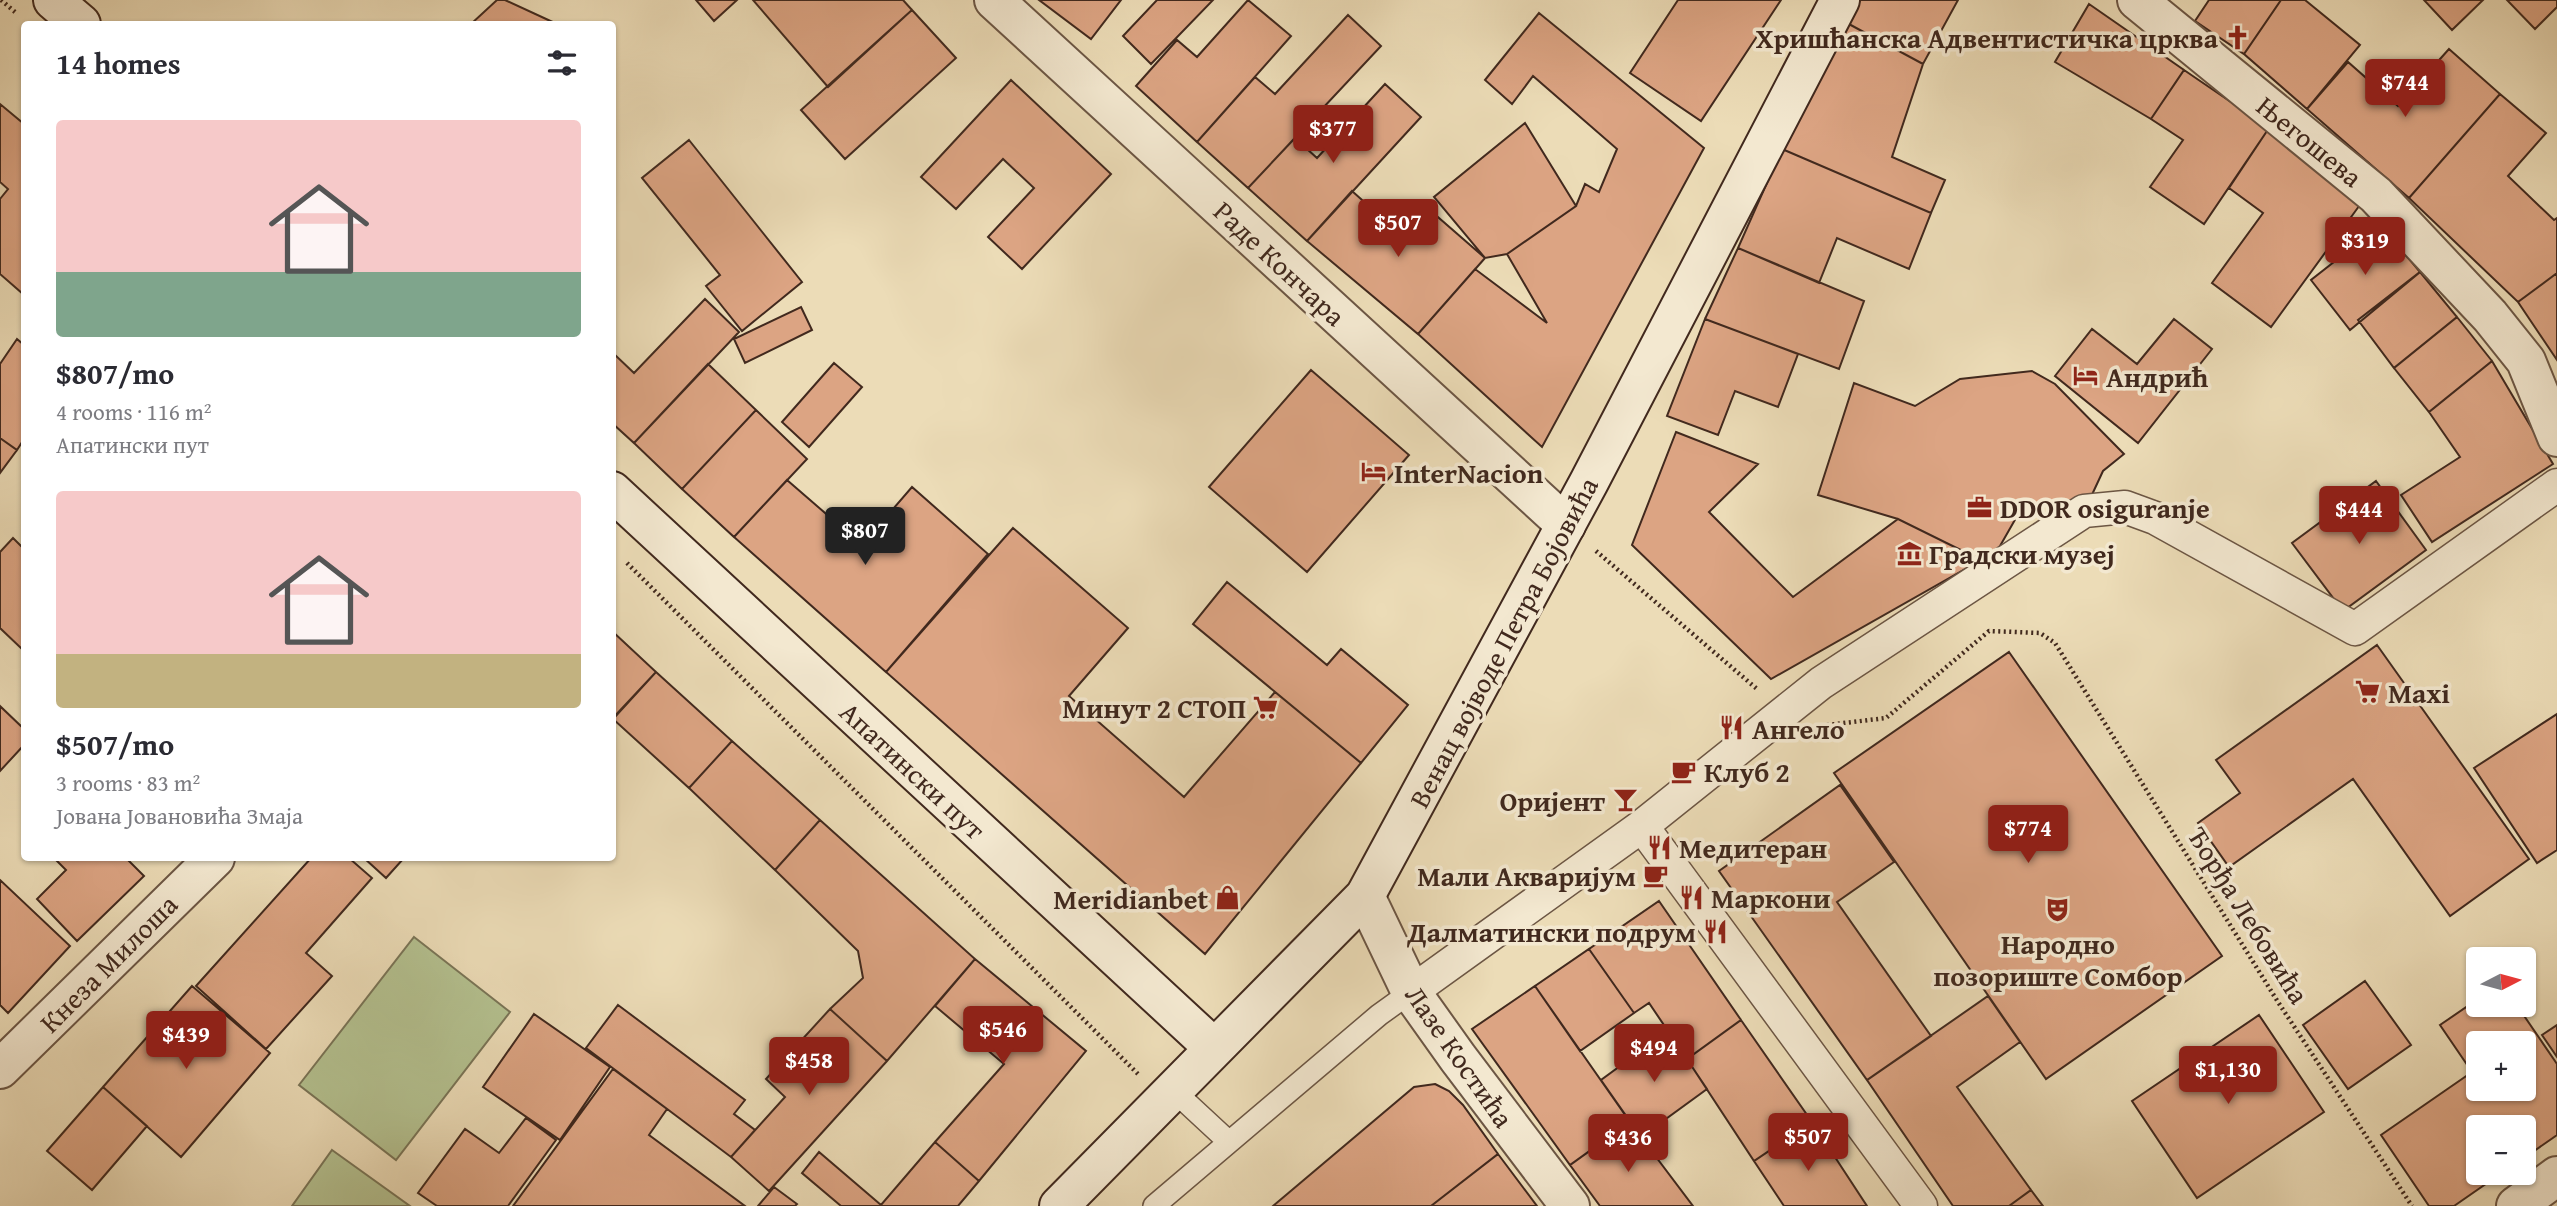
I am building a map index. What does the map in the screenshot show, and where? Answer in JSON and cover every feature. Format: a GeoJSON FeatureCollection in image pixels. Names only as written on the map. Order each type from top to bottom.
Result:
{"type":"FeatureCollection","features":[{"type":"Feature","properties":{"kind":"main road"},"geometry":{"type":"LineString","coordinates":[[53,0],[78,21]]}},
{"type":"Feature","properties":{"kind":"main road","name":"Раде Кончара"},"geometry":{"type":"LineString","coordinates":[[994,0],[1566,525]]}},
{"type":"Feature","properties":{"kind":"main road","name":"Венац војводе Петра Бојовића"},"geometry":{"type":"LineString","coordinates":[[1059,1206],[1365,896],[1566,525],[1840,0]]}},
{"type":"Feature","properties":{"kind":"main road","name":"Његошева"},"geometry":{"type":"LineString","coordinates":[[2137,0],[2386,205],[2490,316],[2526,361],[2557,437]]}},
{"type":"Feature","properties":{"kind":"main road","name":"Апатински пут"},"geometry":{"type":"LineString","coordinates":[[616,495],[1214,1048]]}},
{"type":"Feature","properties":{"kind":"main road","name":"Кнеза Милоша"},"geometry":{"type":"LineString","coordinates":[[0,1069],[212,861]]}},
{"type":"Feature","properties":{"kind":"main road","name":"Лазе Костића"},"geometry":{"type":"LineString","coordinates":[[1365,896],[1411,992],[1570,1206]]}},
{"type":"Feature","properties":{"kind":"main road"},"geometry":{"type":"LineString","coordinates":[[2516,1206],[2557,1176]]}},
{"type":"Feature","properties":{"kind":"street"},"geometry":{"type":"LineString","coordinates":[[1411,992],[1642,826],[1821,683],[2084,511],[2110,506],[2155,518],[2356,629],[2557,485]]}},
{"type":"Feature","properties":{"kind":"street"},"geometry":{"type":"LineString","coordinates":[[1642,826],[1921,1206]]}},
{"type":"Feature","properties":{"kind":"lane"},"geometry":{"type":"LineString","coordinates":[[1154,1206],[1379,1015],[1411,992]]}},
{"type":"Feature","properties":{"kind":"lane"},"geometry":{"type":"LineString","coordinates":[[1169,1096],[1229,1142]]}},
{"type":"Feature","properties":{"kind":"path"},"geometry":{"type":"LineString","coordinates":[[622,558],[1169,1096]]}},
{"type":"Feature","properties":{"kind":"path","name":"Ђорђа Лебовића"},"geometry":{"type":"LineString","coordinates":[[2055,643],[2278,1002],[2412,1206]]}},
{"type":"Feature","properties":{"kind":"green space"},"geometry":{"type":"Polygon","coordinates":[[[414,937],[510,1012],[396,1160],[299,1085],[414,937]]]}},
{"type":"Feature","properties":{"kind":"green space"},"geometry":{"type":"Polygon","coordinates":[[[332,1150],[410,1206],[292,1206],[332,1150]]]}},
{"type":"Feature","properties":{"kind":"building"},"geometry":{"type":"Polygon","coordinates":[[[497,0],[505,0],[550,21],[474,21],[497,0]]]}},
{"type":"Feature","properties":{"kind":"building"},"geometry":{"type":"Polygon","coordinates":[[[696,0],[737,0],[714,21],[696,0]]]}},
{"type":"Feature","properties":{"kind":"building"},"geometry":{"type":"Polygon","coordinates":[[[753,0],[903,0],[912,10],[828,87],[753,0]]]}},
{"type":"Feature","properties":{"kind":"building"},"geometry":{"type":"Polygon","coordinates":[[[1039,0],[1121,0],[1091,39],[1039,0]]]}},
{"type":"Feature","properties":{"kind":"building"},"geometry":{"type":"Polygon","coordinates":[[[1157,0],[1213,0],[1151,64],[1123,36],[1157,0]]]}},
{"type":"Feature","properties":{"kind":"building"},"geometry":{"type":"Polygon","coordinates":[[[1248,0],[1291,36],[1197,142],[1136,86],[1177,40],[1197,57],[1248,0]]]}},
{"type":"Feature","properties":{"kind":"building"},"geometry":{"type":"Polygon","coordinates":[[[1678,0],[1781,0],[1701,121],[1630,73],[1678,0]]]}},
{"type":"Feature","properties":{"kind":"building"},"geometry":{"type":"Polygon","coordinates":[[[1860,0],[1958,0],[1923,64],[1847,23],[1860,0]]]}},
{"type":"Feature","properties":{"kind":"building","name":"Хришћанска Адвентистичка црква"},"geometry":{"type":"Polygon","coordinates":[[[2209,0],[2281,0],[2244,54],[2195,21],[2209,0]]]}},
{"type":"Feature","properties":{"kind":"building"},"geometry":{"type":"Polygon","coordinates":[[[2281,0],[2305,0],[2360,45],[2307,109],[2244,54],[2281,0]]]}},
{"type":"Feature","properties":{"kind":"building"},"geometry":{"type":"Polygon","coordinates":[[[2424,0],[2483,0],[2452,30],[2424,0]]]}},
{"type":"Feature","properties":{"kind":"building"},"geometry":{"type":"Polygon","coordinates":[[[2507,0],[2557,0],[2557,7],[2535,29],[2507,0]]]}},
{"type":"Feature","properties":{"kind":"building"},"geometry":{"type":"Polygon","coordinates":[[[2089,4],[2184,70],[2151,119],[2055,62],[2089,4]]]}},
{"type":"Feature","properties":{"kind":"building"},"geometry":{"type":"Polygon","coordinates":[[[912,10],[956,58],[845,159],[801,110],[912,10]]]}},
{"type":"Feature","properties":{"kind":"building"},"geometry":{"type":"Polygon","coordinates":[[[1539,13],[1704,148],[1542,447],[1418,334],[1475,269],[1547,323],[1507,254],[1576,206],[1585,184],[1599,192],[1617,149],[1533,76],[1512,104],[1485,80],[1539,13]]]}},
{"type":"Feature","properties":{"kind":"building"},"geometry":{"type":"Polygon","coordinates":[[[1348,15],[1381,46],[1248,188],[1197,142],[1255,77],[1275,94],[1348,15]]]}},
{"type":"Feature","properties":{"kind":"building"},"geometry":{"type":"Polygon","coordinates":[[[1847,23],[1923,64],[1892,157],[1945,180],[1931,213],[1782,149],[1847,23]]]}},
{"type":"Feature","properties":{"kind":"building"},"geometry":{"type":"Polygon","coordinates":[[[2449,49],[2500,94],[2409,198],[2307,109],[2348,62],[2398,106],[2449,49]]]}},
{"type":"Feature","properties":{"kind":"building"},"geometry":{"type":"Polygon","coordinates":[[[2184,70],[2269,128],[2204,224],[2150,187],[2183,140],[2151,119],[2184,70]]]}},
{"type":"Feature","properties":{"kind":"building"},"geometry":{"type":"Polygon","coordinates":[[[1011,80],[1111,174],[1022,269],[988,237],[1034,188],[1003,159],[956,209],[921,177],[1011,80]]]}},
{"type":"Feature","properties":{"kind":"building"},"geometry":{"type":"Polygon","coordinates":[[[1385,84],[1421,117],[1307,241],[1248,188],[1295,138],[1317,158],[1385,84]]]}},
{"type":"Feature","properties":{"kind":"building"},"geometry":{"type":"Polygon","coordinates":[[[2500,94],[2546,133],[2508,176],[2554,220],[2557,218],[2557,273],[2518,302],[2409,198],[2500,94]]]}},
{"type":"Feature","properties":{"kind":"building"},"geometry":{"type":"Polygon","coordinates":[[[0,104],[21,122],[21,292],[0,274],[0,199],[8,189],[0,182],[0,104]]]}},
{"type":"Feature","properties":{"kind":"building"},"geometry":{"type":"Polygon","coordinates":[[[1525,123],[1576,206],[1507,254],[1485,258],[1434,197],[1525,123]]]}},
{"type":"Feature","properties":{"kind":"building"},"geometry":{"type":"Polygon","coordinates":[[[2269,128],[2362,202],[2271,327],[2212,283],[2263,213],[2229,188],[2269,128]]]}},
{"type":"Feature","properties":{"kind":"building"},"geometry":{"type":"Polygon","coordinates":[[[689,140],[802,282],[742,331],[706,286],[720,275],[642,178],[689,140]]]}},
{"type":"Feature","properties":{"kind":"building"},"geometry":{"type":"Polygon","coordinates":[[[1782,149],[1931,213],[1909,269],[1837,238],[1819,283],[1738,248],[1782,149]]]}},
{"type":"Feature","properties":{"kind":"building"},"geometry":{"type":"Polygon","coordinates":[[[1352,191],[1399,233],[1424,205],[1485,258],[1418,334],[1307,241],[1352,191]]]}},
{"type":"Feature","properties":{"kind":"building"},"geometry":{"type":"Polygon","coordinates":[[[2381,225],[2420,272],[2350,330],[2311,280],[2381,225]]]}},
{"type":"Feature","properties":{"kind":"building"},"geometry":{"type":"Polygon","coordinates":[[[1738,248],[1864,301],[1839,369],[1705,319],[1738,248]]]}},
{"type":"Feature","properties":{"kind":"building"},"geometry":{"type":"Polygon","coordinates":[[[2420,272],[2457,317],[2394,368],[2358,320],[2420,272]]]}},
{"type":"Feature","properties":{"kind":"building"},"geometry":{"type":"Polygon","coordinates":[[[2557,273],[2557,360],[2518,302],[2557,273]]]}},
{"type":"Feature","properties":{"kind":"building"},"geometry":{"type":"Polygon","coordinates":[[[705,299],[739,332],[634,443],[616,427],[616,356],[634,373],[705,299]]]}},
{"type":"Feature","properties":{"kind":"building"},"geometry":{"type":"Polygon","coordinates":[[[801,307],[812,330],[745,363],[734,339],[801,307]]]}},
{"type":"Feature","properties":{"kind":"building"},"geometry":{"type":"Polygon","coordinates":[[[2457,317],[2492,361],[2429,412],[2394,368],[2457,317]]]}},
{"type":"Feature","properties":{"kind":"building"},"geometry":{"type":"Polygon","coordinates":[[[1705,319],[1798,354],[1778,407],[1735,391],[1718,435],[1667,416],[1705,319]]]}},
{"type":"Feature","properties":{"kind":"building"},"geometry":{"type":"Polygon","coordinates":[[[2174,319],[2212,349],[2138,443],[2055,376],[2092,329],[2137,364],[2174,319]]]}},
{"type":"Feature","properties":{"kind":"building"},"geometry":{"type":"Polygon","coordinates":[[[17,339],[21,342],[21,444],[17,450],[0,438],[0,364],[17,339]]]}},
{"type":"Feature","properties":{"kind":"building"},"geometry":{"type":"Polygon","coordinates":[[[2492,361],[2553,464],[2432,542],[2401,495],[2460,457],[2429,412],[2492,361]]]}},
{"type":"Feature","properties":{"kind":"building"},"geometry":{"type":"Polygon","coordinates":[[[834,363],[862,387],[809,447],[782,422],[834,363]]]}},
{"type":"Feature","properties":{"kind":"building"},"geometry":{"type":"Polygon","coordinates":[[[708,364],[756,410],[682,489],[634,443],[708,364]]]}},
{"type":"Feature","properties":{"kind":"building"},"geometry":{"type":"Polygon","coordinates":[[[1311,370],[1409,455],[1307,572],[1209,487],[1311,370]]]}},
{"type":"Feature","properties":{"kind":"building"},"geometry":{"type":"Polygon","coordinates":[[[2032,371],[2055,384],[2124,454],[2103,471],[2090,499],[2024,504],[1992,560],[1981,560],[1898,519],[1818,495],[1854,383],[1915,406],[1960,379],[2032,371]]]}},
{"type":"Feature","properties":{"kind":"building"},"geometry":{"type":"Polygon","coordinates":[[[756,410],[807,459],[734,537],[682,489],[756,410]]]}},
{"type":"Feature","properties":{"kind":"building","name":"Градски музеј"},"geometry":{"type":"Polygon","coordinates":[[[1676,432],[1758,464],[1709,512],[1793,597],[1898,519],[1981,560],[1771,679],[1632,545],[1676,432]]]}},
{"type":"Feature","properties":{"kind":"building"},"geometry":{"type":"Polygon","coordinates":[[[0,438],[17,450],[0,473],[0,438]]]}},
{"type":"Feature","properties":{"kind":"building"},"geometry":{"type":"Polygon","coordinates":[[[787,480],[862,545],[912,487],[988,554],[886,672],[734,537],[787,480]]]}},
{"type":"Feature","properties":{"kind":"building"},"geometry":{"type":"Polygon","coordinates":[[[2376,481],[2426,550],[2343,611],[2292,543],[2376,481]]]}},
{"type":"Feature","properties":{"kind":"building"},"geometry":{"type":"Polygon","coordinates":[[[1013,528],[1128,628],[1069,696],[1184,797],[1275,692],[1361,763],[1205,954],[886,672],[1013,528]]]}},
{"type":"Feature","properties":{"kind":"building"},"geometry":{"type":"Polygon","coordinates":[[[13,538],[21,546],[21,648],[0,628],[0,552],[13,538]]]}},
{"type":"Feature","properties":{"kind":"building"},"geometry":{"type":"Polygon","coordinates":[[[1227,582],[1327,665],[1341,649],[1408,705],[1361,763],[1193,624],[1227,582]]]}},
{"type":"Feature","properties":{"kind":"building"},"geometry":{"type":"Polygon","coordinates":[[[616,635],[656,672],[616,715],[616,635]]]}},
{"type":"Feature","properties":{"kind":"building"},"geometry":{"type":"Polygon","coordinates":[[[2377,645],[2529,859],[2450,916],[2353,779],[2229,867],[2198,823],[2240,793],[2216,760],[2377,645]]]}},
{"type":"Feature","properties":{"kind":"building","name":"Народно позориште Сомбор"},"geometry":{"type":"Polygon","coordinates":[[[2009,652],[2222,956],[2046,1079],[1834,773],[2009,652]]]}},
{"type":"Feature","properties":{"kind":"building"},"geometry":{"type":"Polygon","coordinates":[[[656,672],[732,741],[689,788],[616,722],[616,716],[656,672]]]}},
{"type":"Feature","properties":{"kind":"building"},"geometry":{"type":"Polygon","coordinates":[[[0,706],[21,726],[21,748],[0,771],[0,706]]]}},
{"type":"Feature","properties":{"kind":"building"},"geometry":{"type":"Polygon","coordinates":[[[2557,714],[2557,850],[2537,863],[2474,768],[2557,714]]]}},
{"type":"Feature","properties":{"kind":"building"},"geometry":{"type":"Polygon","coordinates":[[[732,741],[820,820],[775,870],[689,788],[732,741]]]}},
{"type":"Feature","properties":{"kind":"building"},"geometry":{"type":"Polygon","coordinates":[[[1840,785],[1894,862],[1837,902],[1931,1036],[1867,1080],[1719,871],[1840,785]]]}},
{"type":"Feature","properties":{"kind":"building"},"geometry":{"type":"Polygon","coordinates":[[[820,820],[975,959],[887,1061],[830,1009],[863,978],[858,951],[775,870],[820,820]]]}},
{"type":"Feature","properties":{"kind":"building"},"geometry":{"type":"Polygon","coordinates":[[[57,861],[129,861],[144,876],[77,941],[37,899],[66,870],[57,861]]]}},
{"type":"Feature","properties":{"kind":"building"},"geometry":{"type":"Polygon","coordinates":[[[308,861],[352,861],[372,878],[306,953],[332,976],[266,1049],[196,986],[308,861]]]}},
{"type":"Feature","properties":{"kind":"building"},"geometry":{"type":"Polygon","coordinates":[[[367,861],[401,861],[386,878],[367,861]]]}},
{"type":"Feature","properties":{"kind":"building"},"geometry":{"type":"Polygon","coordinates":[[[0,880],[70,946],[8,1013],[0,1005],[0,880]]]}},
{"type":"Feature","properties":{"kind":"building"},"geometry":{"type":"Polygon","coordinates":[[[1659,901],[1741,1020],[1687,1059],[1649,1003],[1634,1013],[1589,949],[1659,901]]]}},
{"type":"Feature","properties":{"kind":"building"},"geometry":{"type":"Polygon","coordinates":[[[1589,949],[1634,1013],[1580,1051],[1535,986],[1589,949]]]}},
{"type":"Feature","properties":{"kind":"building"},"geometry":{"type":"Polygon","coordinates":[[[975,959],[1086,1051],[979,1181],[935,1142],[1004,1064],[935,1006],[975,959]]]}},
{"type":"Feature","properties":{"kind":"building"},"geometry":{"type":"Polygon","coordinates":[[[2365,981],[2411,1045],[2348,1089],[2303,1025],[2365,981]]]}},
{"type":"Feature","properties":{"kind":"building"},"geometry":{"type":"Polygon","coordinates":[[[192,986],[270,1053],[181,1157],[103,1087],[192,986]]]}},
{"type":"Feature","properties":{"kind":"building"},"geometry":{"type":"Polygon","coordinates":[[[1535,986],[1630,1122],[1570,1165],[1472,1029],[1535,986]]]}},
{"type":"Feature","properties":{"kind":"building"},"geometry":{"type":"Polygon","coordinates":[[[1988,996],[2020,1042],[1957,1087],[2031,1190],[2009,1206],[1953,1206],[1867,1080],[1988,996]]]}},
{"type":"Feature","properties":{"kind":"building"},"geometry":{"type":"Polygon","coordinates":[[[618,1005],[745,1100],[734,1114],[755,1130],[731,1157],[586,1048],[618,1005]]]}},
{"type":"Feature","properties":{"kind":"building"},"geometry":{"type":"Polygon","coordinates":[[[2466,1007],[2466,1017],[2525,1017],[2534,1031],[2466,1031],[2466,1063],[2440,1025],[2466,1007]]]}},
{"type":"Feature","properties":{"kind":"building"},"geometry":{"type":"Polygon","coordinates":[[[830,1009],[887,1061],[769,1191],[731,1157],[785,1097],[766,1079],[830,1009]]]}},
{"type":"Feature","properties":{"kind":"building"},"geometry":{"type":"Polygon","coordinates":[[[534,1014],[610,1067],[560,1140],[483,1087],[534,1014]]]}},
{"type":"Feature","properties":{"kind":"building"},"geometry":{"type":"Polygon","coordinates":[[[2259,1015],[2324,1112],[2197,1198],[2132,1101],[2259,1015]]]}},
{"type":"Feature","properties":{"kind":"building"},"geometry":{"type":"Polygon","coordinates":[[[1741,1020],[1812,1122],[1754,1161],[1687,1059],[1741,1020]]]}},
{"type":"Feature","properties":{"kind":"building"},"geometry":{"type":"Polygon","coordinates":[[[2557,1025],[2557,1057],[2542,1035],[2557,1025]]]}},
{"type":"Feature","properties":{"kind":"building"},"geometry":{"type":"Polygon","coordinates":[[[1668,1031],[1707,1089],[1641,1137],[1601,1080],[1668,1031]]]}},
{"type":"Feature","properties":{"kind":"building"},"geometry":{"type":"Polygon","coordinates":[[[2536,1033],[2557,1064],[2557,1135],[2536,1150],[2536,1115],[2466,1115],[2466,1185],[2484,1185],[2454,1206],[2429,1206],[2381,1135],[2466,1076],[2466,1101],[2536,1101],[2536,1033]]]}},
{"type":"Feature","properties":{"kind":"building"},"geometry":{"type":"Polygon","coordinates":[[[613,1069],[667,1109],[649,1135],[745,1206],[513,1206],[613,1069]]]}},
{"type":"Feature","properties":{"kind":"building"},"geometry":{"type":"Polygon","coordinates":[[[1435,1084],[1449,1091],[1463,1105],[1498,1154],[1431,1206],[1273,1206],[1414,1087],[1435,1084]]]}},
{"type":"Feature","properties":{"kind":"building"},"geometry":{"type":"Polygon","coordinates":[[[103,1087],[147,1126],[92,1190],[47,1151],[103,1087]]]}},
{"type":"Feature","properties":{"kind":"building"},"geometry":{"type":"Polygon","coordinates":[[[526,1118],[556,1140],[508,1206],[437,1206],[418,1193],[465,1129],[499,1153],[526,1118]]]}},
{"type":"Feature","properties":{"kind":"building"},"geometry":{"type":"Polygon","coordinates":[[[1630,1122],[1693,1206],[1600,1206],[1570,1165],[1630,1122]]]}},
{"type":"Feature","properties":{"kind":"building"},"geometry":{"type":"Polygon","coordinates":[[[1812,1122],[1867,1206],[1784,1206],[1754,1161],[1812,1122]]]}},
{"type":"Feature","properties":{"kind":"building"},"geometry":{"type":"Polygon","coordinates":[[[935,1142],[979,1181],[958,1206],[841,1206],[802,1173],[819,1152],[881,1205],[935,1142]]]}},
{"type":"Feature","properties":{"kind":"building"},"geometry":{"type":"Polygon","coordinates":[[[1498,1154],[1537,1206],[1431,1206],[1498,1154]]]}},
{"type":"Feature","properties":{"kind":"building"},"geometry":{"type":"Polygon","coordinates":[[[774,1187],[797,1204],[758,1206],[774,1187]]]}},
{"type":"Feature","properties":{"kind":"building"},"geometry":{"type":"Polygon","coordinates":[[[2031,1190],[2043,1206],[2009,1206],[2031,1190]]]}},
{"type":"Feature","properties":{"kind":"place","name":"Хришћанска Адвентистичка црква"},"geometry":{"type":"Point","coordinates":[2238,37]}},
{"type":"Feature","properties":{"kind":"place","name":"Андрић"},"geometry":{"type":"Point","coordinates":[2086,376]}},
{"type":"Feature","properties":{"kind":"place","name":"InterNacion"},"geometry":{"type":"Point","coordinates":[1374,472]}},
{"type":"Feature","properties":{"kind":"place","name":"DDOR osiguranje"},"geometry":{"type":"Point","coordinates":[1980,507]}},
{"type":"Feature","properties":{"kind":"place","name":"Градски музеј"},"geometry":{"type":"Point","coordinates":[1909,553]}},
{"type":"Feature","properties":{"kind":"place","name":"Maxi"},"geometry":{"type":"Point","coordinates":[2368,692]}},
{"type":"Feature","properties":{"kind":"place","name":"Минут 2 СТОП"},"geometry":{"type":"Point","coordinates":[1266,707]}},
{"type":"Feature","properties":{"kind":"place","name":"Ангело"},"geometry":{"type":"Point","coordinates":[1732,728]}},
{"type":"Feature","properties":{"kind":"place","name":"Клуб 2"},"geometry":{"type":"Point","coordinates":[1684,771]}},
{"type":"Feature","properties":{"kind":"place","name":"Оријент"},"geometry":{"type":"Point","coordinates":[1625,800]}},
{"type":"Feature","properties":{"kind":"place","name":"Медитеран"},"geometry":{"type":"Point","coordinates":[1659,847]}},
{"type":"Feature","properties":{"kind":"place","name":"Мали Акваријум"},"geometry":{"type":"Point","coordinates":[1656,875]}},
{"type":"Feature","properties":{"kind":"place","name":"Маркони"},"geometry":{"type":"Point","coordinates":[1691,897]}},
{"type":"Feature","properties":{"kind":"place","name":"Meridianbet"},"geometry":{"type":"Point","coordinates":[1228,898]}},
{"type":"Feature","properties":{"kind":"place","name":"Народно позориште Сомбор"},"geometry":{"type":"Point","coordinates":[2058,909]}},
{"type":"Feature","properties":{"kind":"place","name":"Далматински подрум"},"geometry":{"type":"Point","coordinates":[1716,931]}}]}
